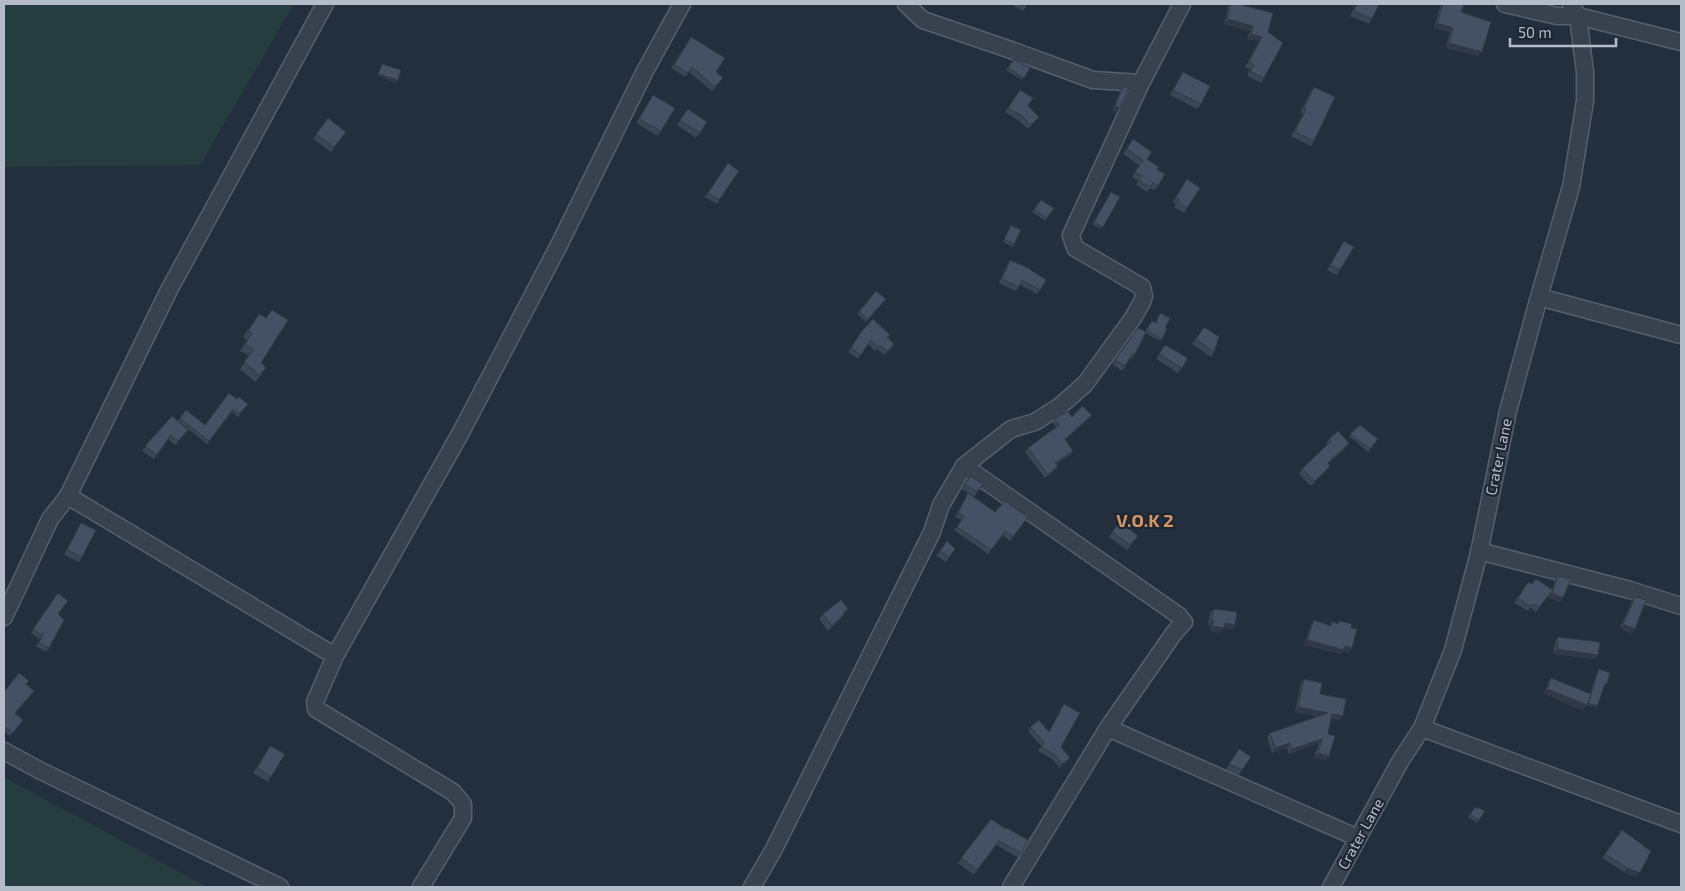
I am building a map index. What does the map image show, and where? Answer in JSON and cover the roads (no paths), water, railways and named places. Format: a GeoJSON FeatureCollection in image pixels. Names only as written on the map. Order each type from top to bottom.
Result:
{"type":"FeatureCollection","features":[{"type":"Feature","properties":{"kind":"street"},"geometry":{"type":"LineString","coordinates":[[4,617],[50,519],[68,496],[168,290],[325,4]]}},
{"type":"Feature","properties":{"kind":"street"},"geometry":{"type":"LineString","coordinates":[[421,887],[463,818],[463,804],[453,792],[316,709],[315,702],[335,656],[460,434],[558,247],[645,71],[682,4]]}},
{"type":"Feature","properties":{"kind":"street"},"geometry":{"type":"LineString","coordinates":[[906,4],[923,20],[1093,80],[1140,83]]}},
{"type":"Feature","properties":{"kind":"street"},"geometry":{"type":"LineString","coordinates":[[752,887],[774,848],[932,532],[941,505],[964,466],[1011,429],[1035,422],[1060,406],[1085,384],[1133,318],[1142,302],[1144,296],[1142,287],[1075,248],[1071,235],[1140,83],[1182,4]]}},
{"type":"Feature","properties":{"kind":"street"},"geometry":{"type":"LineString","coordinates":[[1505,4],[1557,16],[1574,10],[1681,42]]}},
{"type":"Feature","properties":{"kind":"street","name":"Crater Lane"},"geometry":{"type":"LineString","coordinates":[[1331,887],[1401,760],[1422,728],[1453,650],[1479,551],[1508,411],[1571,187],[1584,101],[1584,72],[1574,10]]}},
{"type":"Feature","properties":{"kind":"street"},"geometry":{"type":"LineString","coordinates":[[1539,297],[1681,335]]}},
{"type":"Feature","properties":{"kind":"street"},"geometry":{"type":"LineString","coordinates":[[964,466],[1178,615],[1184,622],[1174,633],[1108,728],[1011,887]]}},
{"type":"Feature","properties":{"kind":"street"},"geometry":{"type":"LineString","coordinates":[[68,496],[335,656]]}},
{"type":"Feature","properties":{"kind":"street"},"geometry":{"type":"LineString","coordinates":[[1479,551],[1630,590],[1681,606]]}},
{"type":"Feature","properties":{"kind":"street"},"geometry":{"type":"LineString","coordinates":[[1108,728],[1358,838]]}},
{"type":"Feature","properties":{"kind":"street"},"geometry":{"type":"LineString","coordinates":[[1422,728],[1681,824]]}},
{"type":"Feature","properties":{"kind":"street"},"geometry":{"type":"LineString","coordinates":[[4,751],[41,771],[280,887]]}},
{"type":"Feature","properties":{"kind":"district","name":"V.O.K 2"},"geometry":{"type":"Point","coordinates":[1145,521]}}]}
